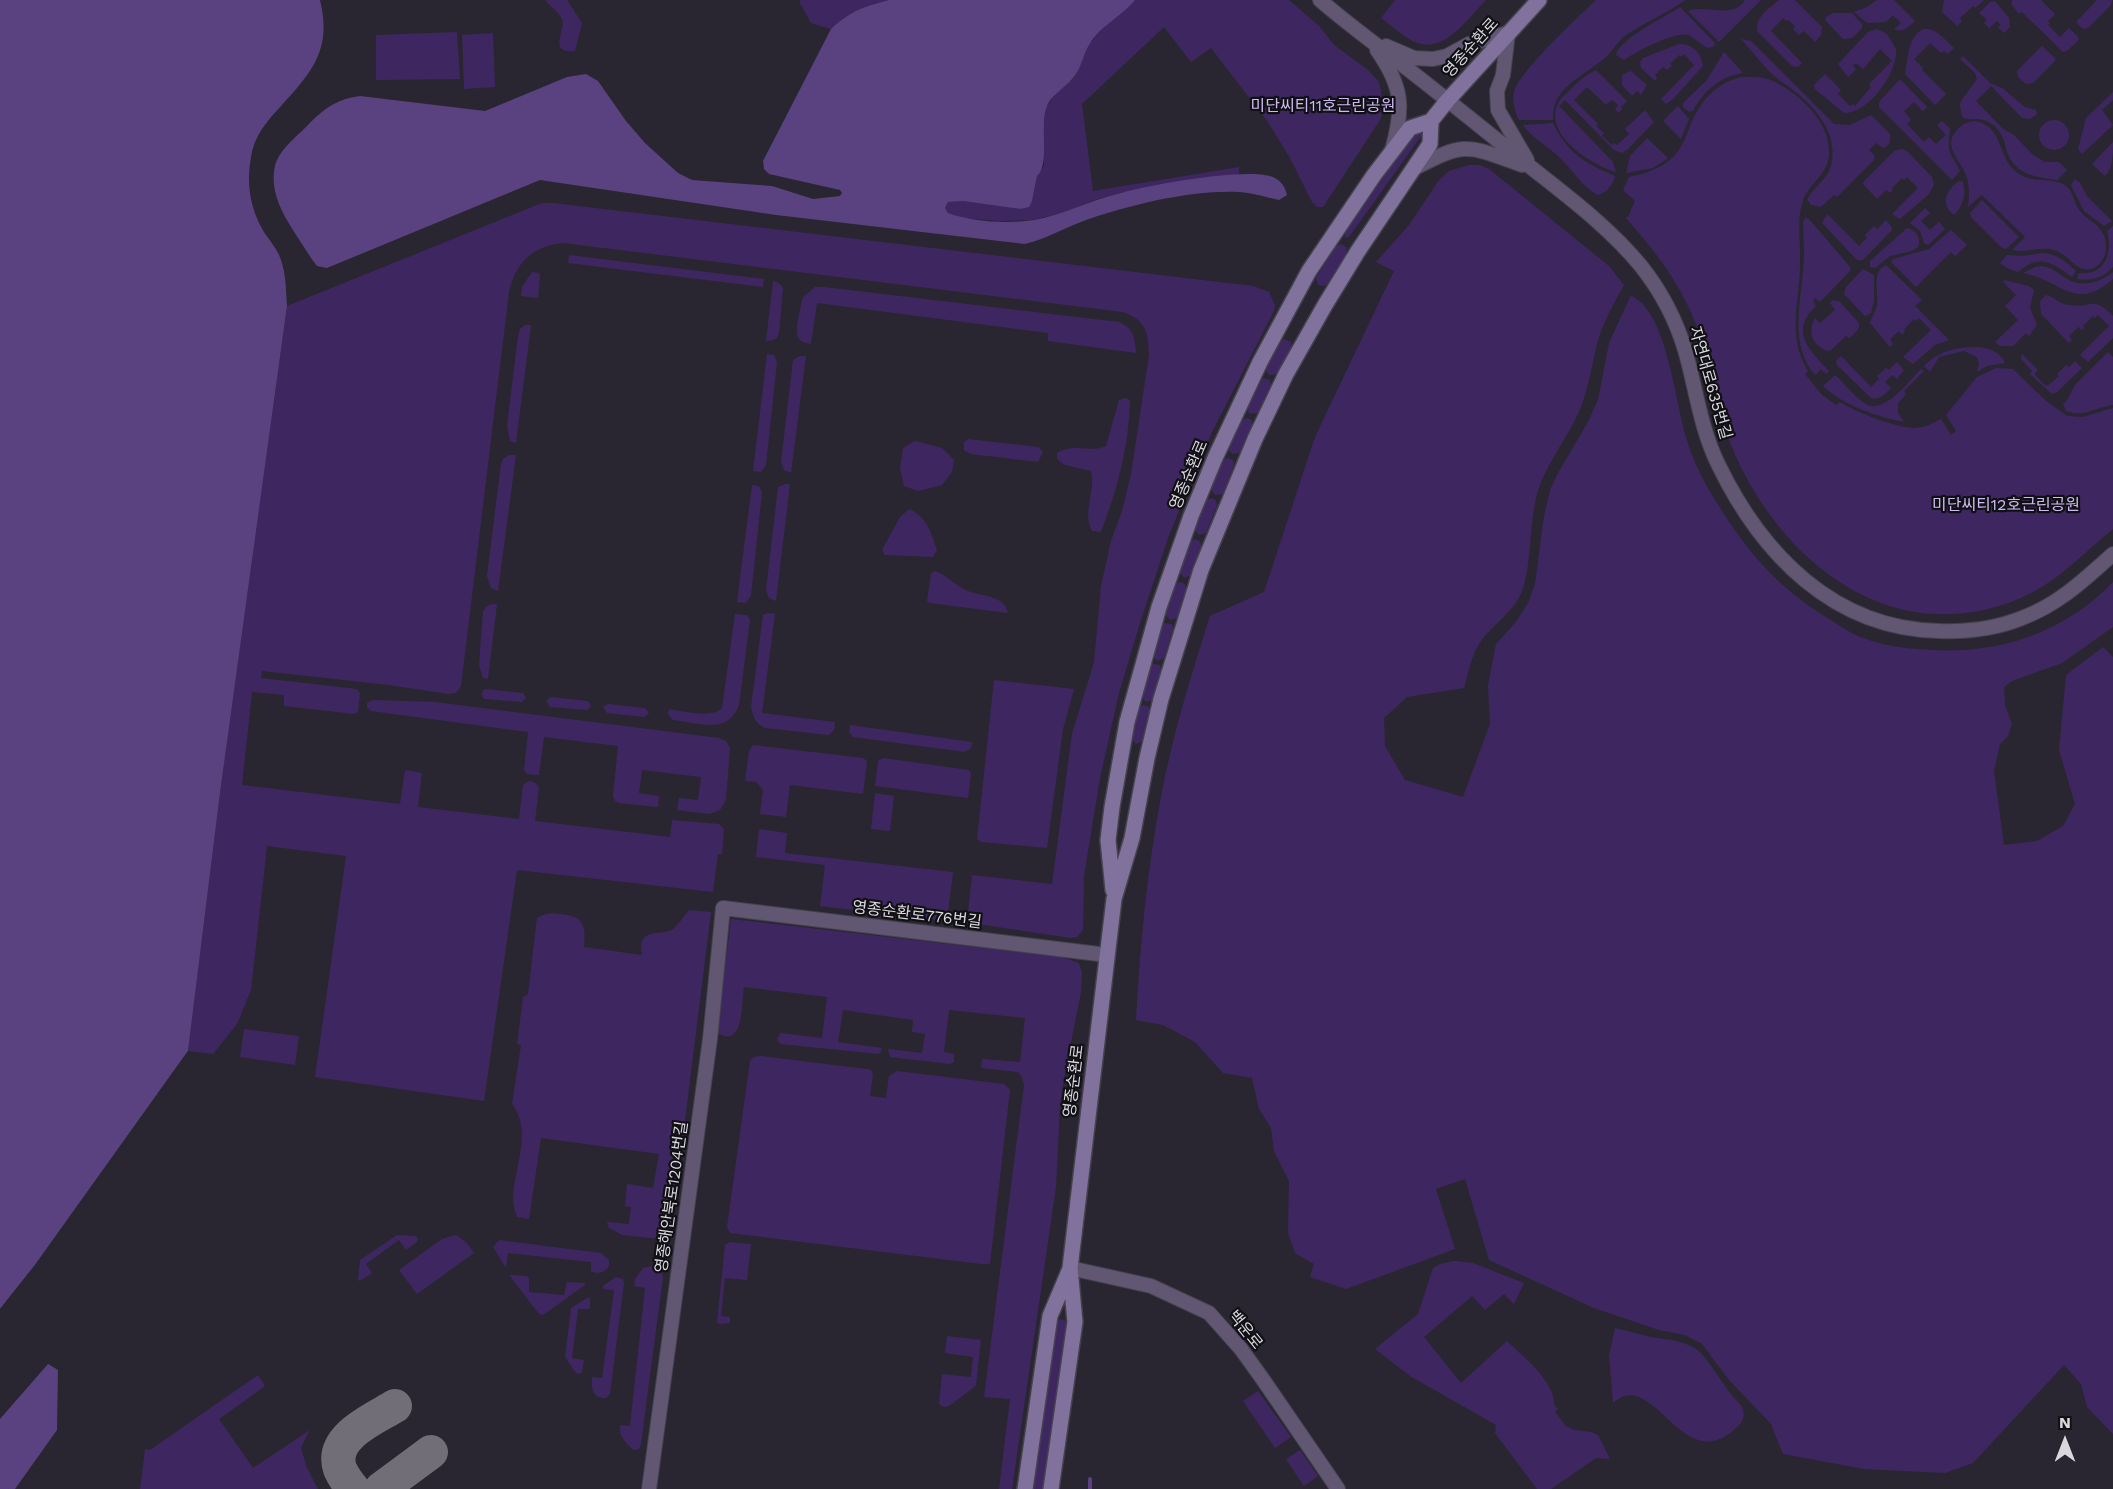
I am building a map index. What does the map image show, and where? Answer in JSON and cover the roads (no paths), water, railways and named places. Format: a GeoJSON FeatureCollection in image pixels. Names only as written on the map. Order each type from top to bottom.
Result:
{"type":"FeatureCollection","features":[{"type":"Feature","properties":{"kind":"main road","name":"영종순환로"},"geometry":{"type":"LineString","coordinates":[[1051,1489],[1075,1322],[1070,1268],[1114,899],[1132,838],[1161,699],[1201,570],[1255,439],[1281,385],[1358,251],[1430,144],[1431,122],[1447,100],[1539,0]]}},
{"type":"Feature","properties":{"kind":"main road","name":"영종순환로"},"geometry":{"type":"LineString","coordinates":[[1114,899],[1108,840],[1123,742],[1156,616],[1191,516],[1236,412],[1309,271],[1410,128],[1431,122]]}},
{"type":"Feature","properties":{"kind":"main road","name":"영종순환로"},"geometry":{"type":"LineString","coordinates":[[1025,1489],[1050,1316],[1070,1268]]}},
{"type":"Feature","properties":{"kind":"street"},"geometry":{"type":"LineString","coordinates":[[1320,0],[1368,38],[1414,58],[1433,59],[1448,56],[1469,44],[1508,33],[1503,75],[1497,91],[1498,110],[1533,169]]}},
{"type":"Feature","properties":{"kind":"street"},"geometry":{"type":"LineString","coordinates":[[1368,38],[1393,76],[1399,93],[1399,120],[1391,152]]}},
{"type":"Feature","properties":{"kind":"street","name":"자연대로635번길"},"geometry":{"type":"LineString","coordinates":[[1368,38],[1533,169],[1623,245],[1643,269],[1663,299],[1677,328],[1685,350],[1708,442],[1735,496],[1755,528],[1780,558],[1809,585],[1843,607],[1869,619],[1900,627],[1958,631],[1990,627],[2021,619],[2075,589],[2113,554]]}},
{"type":"Feature","properties":{"kind":"street"},"geometry":{"type":"LineString","coordinates":[[1413,169],[1445,152],[1468,148],[1481,150],[1533,169]]}},
{"type":"Feature","properties":{"kind":"street","name":"영종순환로776번길"},"geometry":{"type":"LineString","coordinates":[[723,908],[1107,955]]}},
{"type":"Feature","properties":{"kind":"street","name":"영종해안북로1204번길"},"geometry":{"type":"LineString","coordinates":[[649,1489],[710,1039],[723,908]]}},
{"type":"Feature","properties":{"kind":"street","name":"백운로"},"geometry":{"type":"LineString","coordinates":[[1070,1268],[1151,1286],[1209,1313],[1258,1373],[1338,1489]]}},
{"type":"Feature","properties":{"kind":"waterway"},"geometry":{"type":"LineString","coordinates":[[1090,1479],[1090,1489]]}},
{"type":"Feature","properties":{"kind":"park label","name":"미단씨티11호근린공원"},"geometry":{"type":"Point","coordinates":[1323,106]}},
{"type":"Feature","properties":{"kind":"park label","name":"미단씨티12호근린공원"},"geometry":{"type":"Point","coordinates":[2006,505]}}]}
